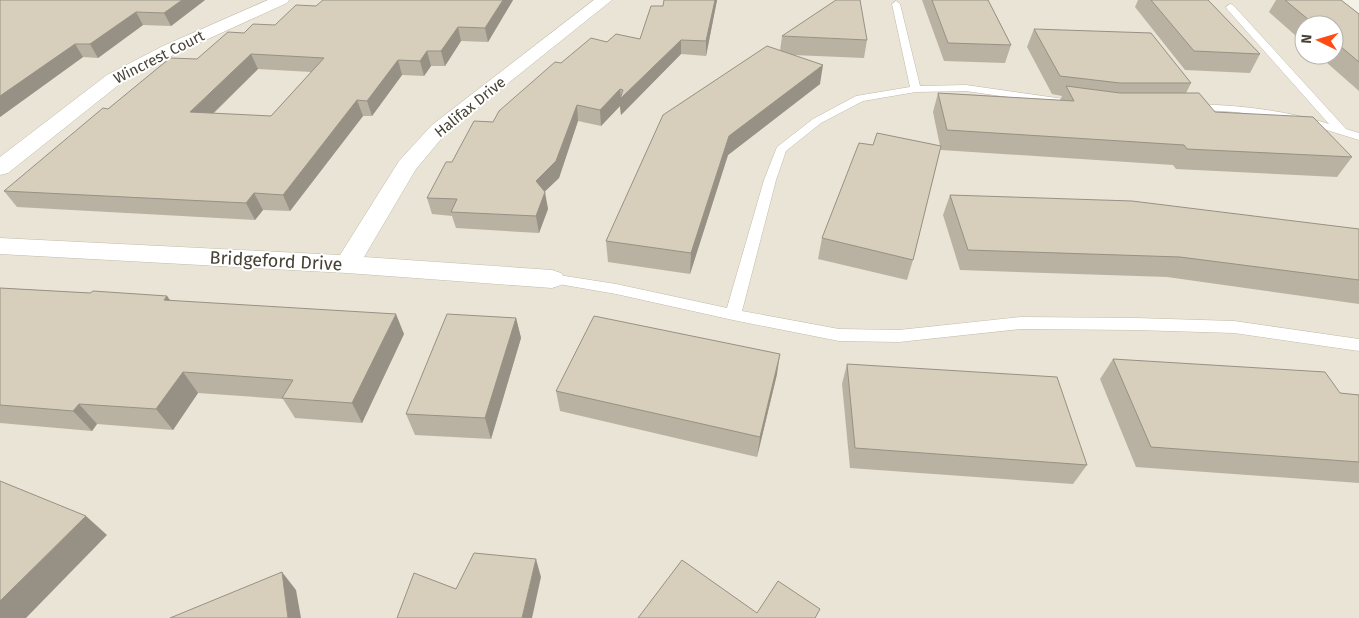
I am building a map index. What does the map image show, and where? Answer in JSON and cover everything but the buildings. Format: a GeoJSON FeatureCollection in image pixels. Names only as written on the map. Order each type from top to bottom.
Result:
{"type":"FeatureCollection","features":[{"type":"Feature","properties":{"kind":"street","name":"Wincrest Court"},"geometry":{"type":"LineString","coordinates":[[0,168],[114,79],[168,50],[281,0]]}},
{"type":"Feature","properties":{"kind":"street","name":"Halifax Drive"},"geometry":{"type":"LineString","coordinates":[[347,264],[407,166],[439,129],[604,0]]}},
{"type":"Feature","properties":{"kind":"street","name":"Bridgeford Drive"},"geometry":{"type":"LineString","coordinates":[[0,246],[347,264],[552,279]]}},
{"type":"Feature","properties":{"kind":"lane"},"geometry":{"type":"LineString","coordinates":[[896,4],[916,89]]}},
{"type":"Feature","properties":{"kind":"lane"},"geometry":{"type":"LineString","coordinates":[[1230,7],[1342,131]]}},
{"type":"Feature","properties":{"kind":"lane"},"geometry":{"type":"LineString","coordinates":[[733,315],[780,149],[817,121],[860,98],[916,89],[966,88],[1071,102]]}},
{"type":"Feature","properties":{"kind":"lane"},"geometry":{"type":"LineString","coordinates":[[1180,107],[1219,107],[1277,113],[1359,137]]}},
{"type":"Feature","properties":{"kind":"lane"},"geometry":{"type":"LineString","coordinates":[[552,279],[616,289],[733,315],[839,335],[900,336],[1021,323],[1136,324],[1234,327],[1359,345]]}},
{"type":"Feature","properties":{"kind":"shaded area"},"geometry":{"type":"Polygon","coordinates":[[[0,0],[1309,0],[1342,15],[1294,15],[1294,65],[1344,65],[1344,16],[1359,23],[1359,618],[0,618],[0,0]]]}}]}
